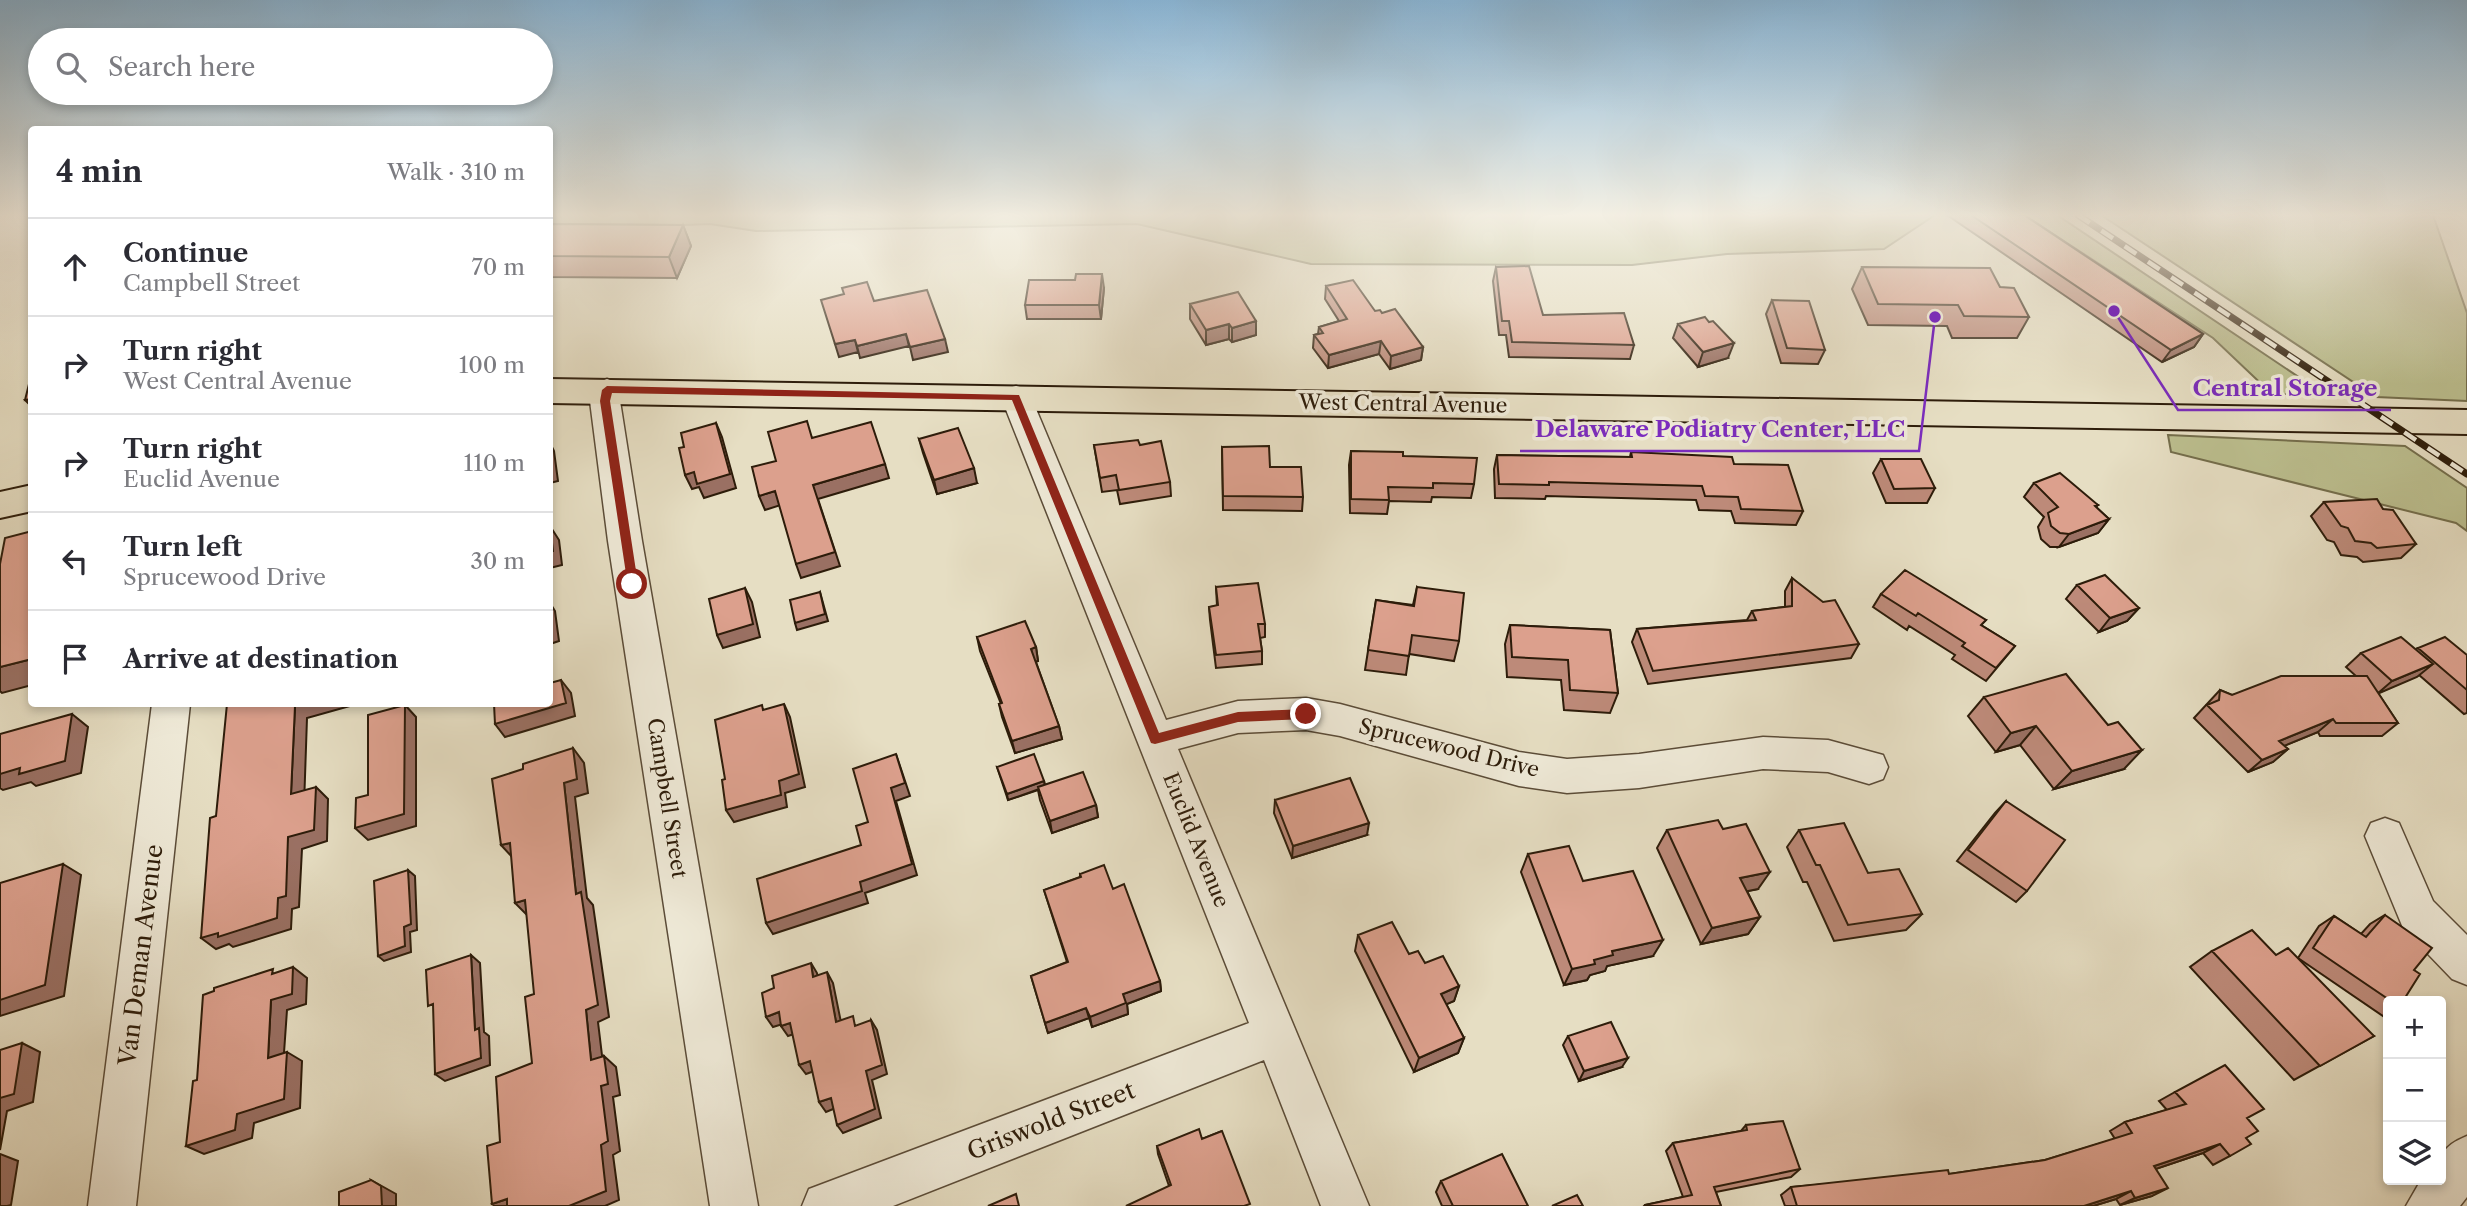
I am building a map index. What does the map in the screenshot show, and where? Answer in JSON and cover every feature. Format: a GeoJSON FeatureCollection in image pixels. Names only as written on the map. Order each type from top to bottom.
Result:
{"type":"FeatureCollection","features":[{"type":"Feature","properties":{"kind":"main road","name":"West Central Avenue"},"geometry":{"type":"LineString","coordinates":[[553,391],[2467,422]]}},
{"type":"Feature","properties":{"kind":"main road"},"geometry":{"type":"LineString","coordinates":[[0,505],[28,499]]}},
{"type":"Feature","properties":{"kind":"street","name":"Campbell Street"},"geometry":{"type":"LineString","coordinates":[[607,390],[605,401],[625,541],[734,1206]]}},
{"type":"Feature","properties":{"kind":"street","name":"Euclid Avenue"},"geometry":{"type":"LineString","coordinates":[[1016,397],[1345,1206]]}},
{"type":"Feature","properties":{"kind":"street","name":"Van Deman Avenue"},"geometry":{"type":"LineString","coordinates":[[112,1206],[171,707]]}},
{"type":"Feature","properties":{"kind":"street","name":"Sprucewood Drive"},"geometry":{"type":"LineString","coordinates":[[1155,739],[1238,717],[1306,714],[1340,720],[1519,769],[1567,776],[1628,772],[1763,752],[1828,756],[1869,767]]}},
{"type":"Feature","properties":{"kind":"street"},"geometry":{"type":"LineString","coordinates":[[2385,836],[2418,914],[2467,965]]}},
{"type":"Feature","properties":{"kind":"street","name":"Griswold Street"},"geometry":{"type":"LineString","coordinates":[[826,1206],[909,1177],[1275,1034]]}},
{"type":"Feature","properties":{"kind":"street"},"geometry":{"type":"LineString","coordinates":[[2430,1206],[2467,1159]]}},
{"type":"Feature","properties":{"kind":"green space"},"geometry":{"type":"Polygon","coordinates":[[[2110,271],[2141,271],[2324,394],[2272,394],[2213,338],[2110,271]]]}},
{"type":"Feature","properties":{"kind":"green space"},"geometry":{"type":"Polygon","coordinates":[[[2186,271],[2453,271],[2467,313],[2467,401],[2376,397],[2186,271]]]}},
{"type":"Feature","properties":{"kind":"green space"},"geometry":{"type":"Polygon","coordinates":[[[2168,435],[2405,446],[2467,488],[2467,531],[2456,523],[2171,452],[2168,435]]]}},
{"type":"Feature","properties":{"kind":"building"},"geometry":{"type":"Polygon","coordinates":[[[1496,271],[1531,271],[1543,315],[1624,313],[1634,345],[1512,342],[1509,321],[1502,321],[1496,271]]]}},
{"type":"Feature","properties":{"kind":"building"},"geometry":{"type":"Polygon","coordinates":[[[1864,271],[1992,271],[2000,287],[2014,288],[2029,317],[1964,316],[1958,305],[1878,304],[1864,271]]]}},
{"type":"Feature","properties":{"kind":"building"},"geometry":{"type":"Polygon","coordinates":[[[2054,271],[2109,271],[2203,334],[2171,350],[2054,271]]]}},
{"type":"Feature","properties":{"kind":"building"},"geometry":{"type":"Polygon","coordinates":[[[1076,274],[1102,274],[1099,305],[1025,305],[1029,280],[1075,280],[1076,274]]]}},
{"type":"Feature","properties":{"kind":"building"},"geometry":{"type":"Polygon","coordinates":[[[1353,280],[1375,311],[1380,310],[1382,313],[1395,309],[1423,347],[1391,356],[1381,341],[1329,355],[1314,335],[1323,333],[1319,327],[1347,319],[1326,286],[1353,280]]]}},
{"type":"Feature","properties":{"kind":"building"},"geometry":{"type":"Polygon","coordinates":[[[867,282],[874,301],[927,290],[945,339],[910,347],[906,334],[857,346],[855,340],[835,344],[821,300],[844,294],[842,288],[867,282]]]}},
{"type":"Feature","properties":{"kind":"building"},"geometry":{"type":"Polygon","coordinates":[[[1238,292],[1256,321],[1232,328],[1229,324],[1206,330],[1190,304],[1238,292]]]}},
{"type":"Feature","properties":{"kind":"building"},"geometry":{"type":"Polygon","coordinates":[[[1772,300],[1809,301],[1825,350],[1787,348],[1772,300]]]}},
{"type":"Feature","properties":{"kind":"building"},"geometry":{"type":"Polygon","coordinates":[[[1705,317],[1709,322],[1713,321],[1734,343],[1703,352],[1678,324],[1705,317]]]}},
{"type":"Feature","properties":{"kind":"building"},"geometry":{"type":"Polygon","coordinates":[[[807,421],[812,438],[871,422],[885,464],[813,485],[835,552],[796,564],[775,491],[759,496],[752,467],[776,461],[768,432],[807,421]]]}},
{"type":"Feature","properties":{"kind":"building"},"geometry":{"type":"Polygon","coordinates":[[[716,423],[730,474],[697,484],[694,472],[685,475],[679,448],[684,447],[681,433],[716,423]]]}},
{"type":"Feature","properties":{"kind":"building"},"geometry":{"type":"Polygon","coordinates":[[[958,428],[974,468],[934,480],[919,439],[958,428]]]}},
{"type":"Feature","properties":{"kind":"building"},"geometry":{"type":"Polygon","coordinates":[[[1138,440],[1140,445],[1161,441],[1170,482],[1119,490],[1116,475],[1100,478],[1094,445],[1138,440]]]}},
{"type":"Feature","properties":{"kind":"building"},"geometry":{"type":"Polygon","coordinates":[[[1269,446],[1270,467],[1301,467],[1303,497],[1223,496],[1222,447],[1269,446]]]}},
{"type":"Feature","properties":{"kind":"building"},"geometry":{"type":"Polygon","coordinates":[[[1351,451],[1403,452],[1403,456],[1477,458],[1474,484],[1433,483],[1433,488],[1388,487],[1389,500],[1351,499],[1351,451]]]}},
{"type":"Feature","properties":{"kind":"building"},"geometry":{"type":"Polygon","coordinates":[[[1631,452],[1732,457],[1734,464],[1788,465],[1803,511],[1741,509],[1738,497],[1705,496],[1702,486],[1549,482],[1549,485],[1499,484],[1497,455],[1632,457],[1631,452]]]}},
{"type":"Feature","properties":{"kind":"building"},"geometry":{"type":"Polygon","coordinates":[[[1881,459],[1921,459],[1935,488],[1894,489],[1881,459]]]}},
{"type":"Feature","properties":{"kind":"building"},"geometry":{"type":"Polygon","coordinates":[[[2060,473],[2098,505],[2095,506],[2109,519],[2069,534],[2060,533],[2051,526],[2048,513],[2058,507],[2034,483],[2060,473]]]}},
{"type":"Feature","properties":{"kind":"building"},"geometry":{"type":"Polygon","coordinates":[[[2377,499],[2383,509],[2393,510],[2416,544],[2377,548],[2371,543],[2355,541],[2348,528],[2341,526],[2324,502],[2377,499]]]}},
{"type":"Feature","properties":{"kind":"building"},"geometry":{"type":"Polygon","coordinates":[[[28,532],[28,660],[0,667],[0,564],[5,538],[28,532]]]}},
{"type":"Feature","properties":{"kind":"building"},"geometry":{"type":"Polygon","coordinates":[[[1905,570],[1986,620],[1981,625],[2015,646],[1996,668],[1962,646],[1965,643],[1918,613],[1916,616],[1881,594],[1905,570]]]}},
{"type":"Feature","properties":{"kind":"building"},"geometry":{"type":"Polygon","coordinates":[[[2105,575],[2139,608],[2110,618],[2077,585],[2105,575]]]}},
{"type":"Feature","properties":{"kind":"building"},"geometry":{"type":"Polygon","coordinates":[[[1792,578],[1823,602],[1835,600],[1859,644],[1653,671],[1637,629],[1756,620],[1752,611],[1792,606],[1792,578]]]}},
{"type":"Feature","properties":{"kind":"building"},"geometry":{"type":"Polygon","coordinates":[[[1258,583],[1265,624],[1258,624],[1262,651],[1216,655],[1209,607],[1218,605],[1216,587],[1258,583]]]}},
{"type":"Feature","properties":{"kind":"building"},"geometry":{"type":"Polygon","coordinates":[[[1417,587],[1464,593],[1459,641],[1412,635],[1409,656],[1368,650],[1376,600],[1414,606],[1417,587]]]}},
{"type":"Feature","properties":{"kind":"building"},"geometry":{"type":"Polygon","coordinates":[[[745,588],[753,624],[717,635],[709,599],[745,588]]]}},
{"type":"Feature","properties":{"kind":"building"},"geometry":{"type":"Polygon","coordinates":[[[820,592],[825,614],[795,623],[790,600],[820,592]]]}},
{"type":"Feature","properties":{"kind":"building"},"geometry":{"type":"Polygon","coordinates":[[[1025,621],[1036,647],[1031,649],[1059,726],[1012,741],[999,704],[1002,703],[977,637],[1025,621]]]}},
{"type":"Feature","properties":{"kind":"building"},"geometry":{"type":"Polygon","coordinates":[[[1510,625],[1610,630],[1618,693],[1570,690],[1568,660],[1512,657],[1510,625]]]}},
{"type":"Feature","properties":{"kind":"building"},"geometry":{"type":"Polygon","coordinates":[[[2401,637],[2433,664],[2392,681],[2361,653],[2401,637]]]}},
{"type":"Feature","properties":{"kind":"building"},"geometry":{"type":"Polygon","coordinates":[[[2445,637],[2467,655],[2467,690],[2418,648],[2445,637]]]}},
{"type":"Feature","properties":{"kind":"building"},"geometry":{"type":"Polygon","coordinates":[[[2066,674],[2108,725],[2118,722],[2142,750],[2072,771],[2036,726],[2011,733],[1984,697],[2066,674]]]}},
{"type":"Feature","properties":{"kind":"building"},"geometry":{"type":"Polygon","coordinates":[[[2281,676],[2367,676],[2398,723],[2336,723],[2333,719],[2279,741],[2288,749],[2262,760],[2207,705],[2219,700],[2220,690],[2232,695],[2281,676]]]}},
{"type":"Feature","properties":{"kind":"building"},"geometry":{"type":"Polygon","coordinates":[[[561,680],[566,703],[553,707],[553,682],[561,680]]]}},
{"type":"Feature","properties":{"kind":"building"},"geometry":{"type":"Polygon","coordinates":[[[784,704],[799,774],[779,781],[781,795],[726,810],[722,780],[725,779],[715,720],[762,705],[763,710],[784,704]]]}},
{"type":"Feature","properties":{"kind":"building"},"geometry":{"type":"Polygon","coordinates":[[[227,707],[295,707],[291,794],[316,787],[314,830],[288,837],[286,896],[278,898],[277,918],[218,937],[218,933],[201,938],[210,818],[216,816],[227,707]]]}},
{"type":"Feature","properties":{"kind":"building"},"geometry":{"type":"Polygon","coordinates":[[[405,707],[404,814],[355,828],[356,798],[368,795],[368,715],[405,707]]]}},
{"type":"Feature","properties":{"kind":"building"},"geometry":{"type":"Polygon","coordinates":[[[494,707],[552,707],[495,724],[494,707]]]}},
{"type":"Feature","properties":{"kind":"building"},"geometry":{"type":"Polygon","coordinates":[[[72,714],[65,761],[19,774],[20,768],[0,774],[0,734],[72,714]]]}},
{"type":"Feature","properties":{"kind":"building"},"geometry":{"type":"Polygon","coordinates":[[[573,748],[577,779],[564,783],[576,894],[581,892],[598,1005],[586,1010],[591,1060],[604,1056],[608,1084],[601,1086],[608,1141],[601,1145],[606,1191],[569,1206],[507,1206],[507,1199],[492,1204],[487,1146],[500,1142],[496,1077],[532,1063],[525,997],[534,994],[525,900],[515,903],[510,843],[501,845],[492,779],[523,769],[523,764],[573,748]]]}},
{"type":"Feature","properties":{"kind":"building"},"geometry":{"type":"Polygon","coordinates":[[[896,754],[905,783],[891,788],[912,864],[860,882],[862,891],[766,923],[757,879],[861,845],[856,826],[868,822],[853,769],[896,754]]]}},
{"type":"Feature","properties":{"kind":"building"},"geometry":{"type":"Polygon","coordinates":[[[1034,754],[1044,781],[1007,794],[997,767],[1034,754]]]}},
{"type":"Feature","properties":{"kind":"building"},"geometry":{"type":"Polygon","coordinates":[[[1083,772],[1096,805],[1050,821],[1038,787],[1083,772]]]}},
{"type":"Feature","properties":{"kind":"building"},"geometry":{"type":"Polygon","coordinates":[[[1350,778],[1369,823],[1293,846],[1275,800],[1350,778]]]}},
{"type":"Feature","properties":{"kind":"building"},"geometry":{"type":"Polygon","coordinates":[[[2006,801],[2065,840],[2027,891],[1968,850],[2006,801]]]}},
{"type":"Feature","properties":{"kind":"building"},"geometry":{"type":"Polygon","coordinates":[[[1718,820],[1723,829],[1746,824],[1770,872],[1740,878],[1760,917],[1712,928],[1667,830],[1718,820]]]}},
{"type":"Feature","properties":{"kind":"building"},"geometry":{"type":"Polygon","coordinates":[[[1844,823],[1868,873],[1899,869],[1922,914],[1848,925],[1820,865],[1816,865],[1799,830],[1844,823]]]}},
{"type":"Feature","properties":{"kind":"building"},"geometry":{"type":"Polygon","coordinates":[[[1569,846],[1583,881],[1633,871],[1663,940],[1612,951],[1613,955],[1594,960],[1595,964],[1572,969],[1528,854],[1569,846]]]}},
{"type":"Feature","properties":{"kind":"building"},"geometry":{"type":"Polygon","coordinates":[[[63,864],[45,985],[0,1000],[0,883],[63,864]]]}},
{"type":"Feature","properties":{"kind":"building"},"geometry":{"type":"Polygon","coordinates":[[[1104,865],[1113,889],[1124,884],[1160,981],[1123,994],[1126,1003],[1090,1017],[1086,1008],[1045,1023],[1031,976],[1068,962],[1044,890],[1081,877],[1080,874],[1104,865]]]}},
{"type":"Feature","properties":{"kind":"building"},"geometry":{"type":"Polygon","coordinates":[[[408,870],[411,924],[404,927],[405,946],[378,956],[374,881],[408,870]]]}},
{"type":"Feature","properties":{"kind":"building"},"geometry":{"type":"Polygon","coordinates":[[[2385,915],[2432,948],[2414,970],[2420,974],[2406,996],[2384,996],[2313,948],[2334,916],[2366,937],[2385,915]]]}},
{"type":"Feature","properties":{"kind":"building"},"geometry":{"type":"Polygon","coordinates":[[[1392,922],[1409,954],[1418,951],[1425,963],[1443,956],[1459,986],[1441,994],[1464,1038],[1419,1058],[1358,935],[1392,922]]]}},
{"type":"Feature","properties":{"kind":"building"},"geometry":{"type":"Polygon","coordinates":[[[2252,930],[2276,955],[2288,948],[2374,1036],[2320,1066],[2212,951],[2252,930]]]}},
{"type":"Feature","properties":{"kind":"building"},"geometry":{"type":"Polygon","coordinates":[[[471,955],[475,1030],[479,1028],[481,1058],[435,1074],[433,1004],[428,1006],[426,970],[471,955]]]}},
{"type":"Feature","properties":{"kind":"building"},"geometry":{"type":"Polygon","coordinates":[[[811,963],[813,977],[827,972],[836,1022],[853,1016],[855,1026],[871,1020],[882,1065],[866,1071],[875,1109],[837,1125],[831,1098],[819,1102],[810,1061],[799,1065],[790,1023],[781,1026],[779,1012],[766,1017],[762,993],[774,988],[772,976],[811,963]]]}},
{"type":"Feature","properties":{"kind":"building"},"geometry":{"type":"Polygon","coordinates":[[[293,967],[292,994],[271,1000],[268,1058],[287,1052],[284,1099],[237,1114],[235,1130],[186,1146],[193,1081],[197,1080],[203,995],[214,991],[214,988],[273,969],[272,974],[293,967]]]}},
{"type":"Feature","properties":{"kind":"building"},"geometry":{"type":"Polygon","coordinates":[[[1611,1022],[1628,1058],[1584,1071],[1568,1036],[1611,1022]]]}},
{"type":"Feature","properties":{"kind":"building"},"geometry":{"type":"Polygon","coordinates":[[[22,1043],[14,1094],[0,1098],[0,1050],[22,1043]]]}},
{"type":"Feature","properties":{"kind":"building"},"geometry":{"type":"Polygon","coordinates":[[[2225,1065],[2264,1109],[2247,1118],[2258,1131],[2246,1138],[2251,1144],[2230,1156],[2220,1144],[2154,1166],[2168,1188],[2135,1198],[2131,1191],[2084,1206],[1797,1206],[1791,1187],[1948,1170],[1949,1174],[2045,1160],[2132,1133],[2125,1122],[2186,1104],[2175,1092],[2225,1065]]]}},
{"type":"Feature","properties":{"kind":"building"},"geometry":{"type":"Polygon","coordinates":[[[1783,1121],[1800,1169],[1714,1187],[1721,1206],[1645,1206],[1692,1195],[1673,1143],[1747,1130],[1746,1125],[1783,1121]]]}},
{"type":"Feature","properties":{"kind":"building"},"geometry":{"type":"Polygon","coordinates":[[[1199,1129],[1202,1139],[1222,1131],[1250,1204],[1126,1206],[1171,1185],[1157,1146],[1199,1129]]]}},
{"type":"Feature","properties":{"kind":"building"},"geometry":{"type":"Polygon","coordinates":[[[1502,1154],[1528,1206],[1453,1206],[1441,1181],[1502,1154]]]}},
{"type":"Feature","properties":{"kind":"building"},"geometry":{"type":"Polygon","coordinates":[[[371,1180],[381,1186],[382,1206],[339,1206],[339,1192],[371,1180]]]}},
{"type":"Feature","properties":{"kind":"building"},"geometry":{"type":"Polygon","coordinates":[[[1016,1194],[1019,1206],[988,1206],[1016,1194]]]}},
{"type":"Feature","properties":{"kind":"building"},"geometry":{"type":"Polygon","coordinates":[[[1577,1195],[1583,1206],[1552,1206],[1577,1195]]]}},
{"type":"Feature","properties":{"kind":"railway"},"geometry":{"type":"LineString","coordinates":[[2163,271],[2467,474]]}},
{"type":"Feature","properties":{"kind":"place","name":"Central Storage"},"geometry":{"type":"Point","coordinates":[2114,311]}},
{"type":"Feature","properties":{"kind":"place","name":"Delaware Podiatry Center, LLC"},"geometry":{"type":"Point","coordinates":[1935,317]}},
{"type":"Feature","properties":{"kind":"route"},"geometry":{"type":"LineString","coordinates":[[632,584],[605,401],[607,390],[1016,397],[1155,739],[1238,717],[1276,713],[1306,714]]}}]}
